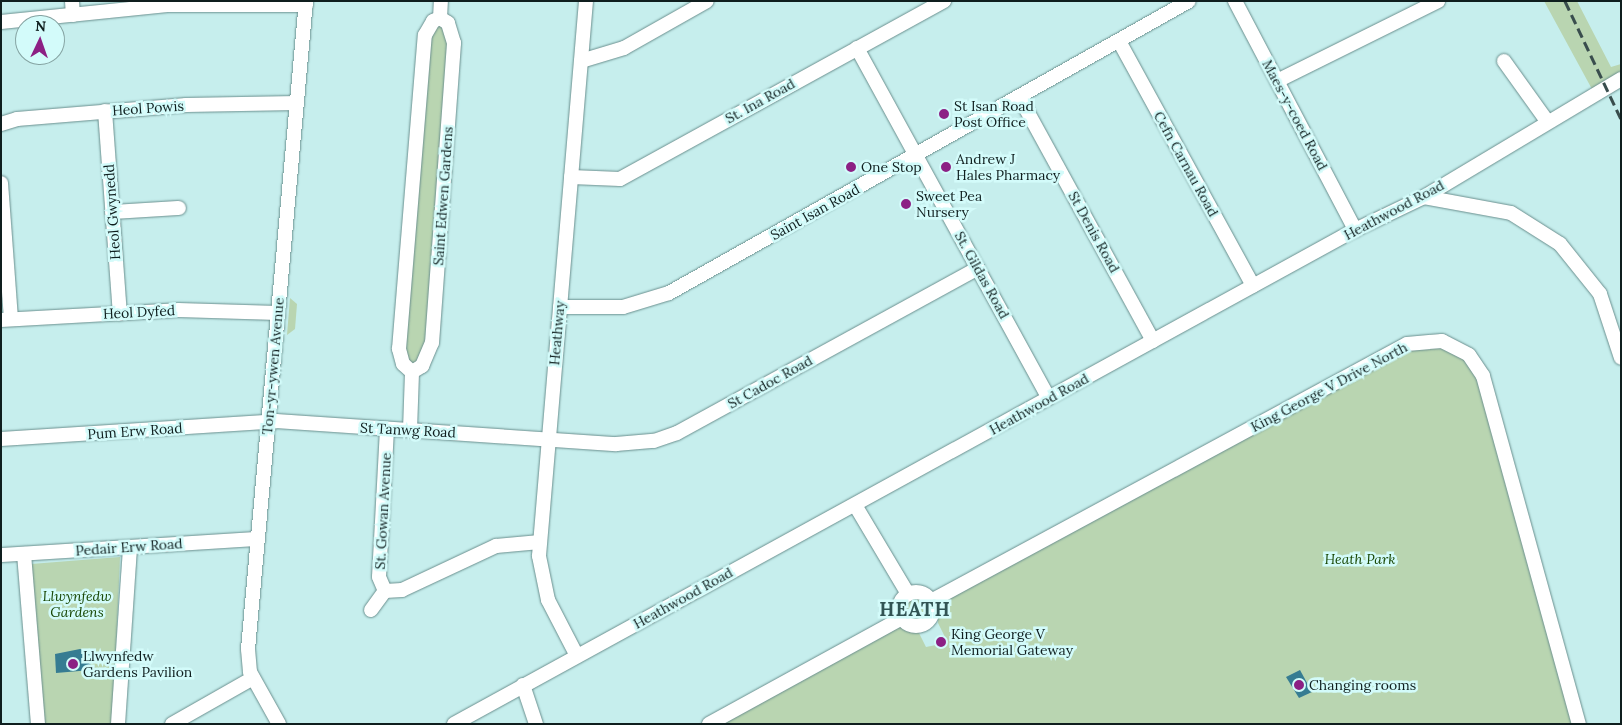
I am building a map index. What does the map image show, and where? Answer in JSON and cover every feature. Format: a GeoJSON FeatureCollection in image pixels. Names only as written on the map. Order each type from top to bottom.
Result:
{"type":"FeatureCollection","features":[{"type":"Feature","properties":{"kind":"street"},"geometry":{"type":"LineString","coordinates":[[410,430],[412,372],[403,364],[399,348],[425,34],[433,20],[440,18],[442,1]]}},
{"type":"Feature","properties":{"kind":"street","name":"Heathway"},"geometry":{"type":"LineString","coordinates":[[577,656],[548,600],[539,566],[548,438],[586,1]]}},
{"type":"Feature","properties":{"kind":"street"},"geometry":{"type":"LineString","coordinates":[[581,61],[624,48],[708,1]]}},
{"type":"Feature","properties":{"kind":"street","name":"St. Ina Road"},"geometry":{"type":"LineString","coordinates":[[571,177],[620,179],[944,1]]}},
{"type":"Feature","properties":{"kind":"street","name":"Saint Isan Road"},"geometry":{"type":"LineString","coordinates":[[560,307],[611,308],[654,299],[917,156],[1189,1]]}},
{"type":"Feature","properties":{"kind":"street","name":"Maes-y-coed Road"},"geometry":{"type":"LineString","coordinates":[[1235,1],[1355,230]]}},
{"type":"Feature","properties":{"kind":"street"},"geometry":{"type":"LineString","coordinates":[[1277,81],[1438,1]]}},
{"type":"Feature","properties":{"kind":"street"},"geometry":{"type":"LineString","coordinates":[[1,22],[73,8],[218,3],[306,3]]}},
{"type":"Feature","properties":{"kind":"street","name":"Ton-yr-ywen Avenue"},"geometry":{"type":"LineString","coordinates":[[279,724],[253,678],[248,649],[306,3]]}},
{"type":"Feature","properties":{"kind":"street","name":"Saint Edwen Gardens"},"geometry":{"type":"LineString","coordinates":[[412,372],[422,366],[432,343],[454,43],[448,23],[440,18]]}},
{"type":"Feature","properties":{"kind":"street","name":"Cefn Carnau Road"},"geometry":{"type":"LineString","coordinates":[[1118,41],[1253,286]]}},
{"type":"Feature","properties":{"kind":"street","name":"St. Gildas Road"},"geometry":{"type":"LineString","coordinates":[[857,48],[1049,398]]}},
{"type":"Feature","properties":{"kind":"street"},"geometry":{"type":"LineString","coordinates":[[1504,60],[1548,122]]}},
{"type":"Feature","properties":{"kind":"street","name":"Heathwood Road"},"geometry":{"type":"LineString","coordinates":[[454,724],[1355,230],[1424,197],[1621,79]]}},
{"type":"Feature","properties":{"kind":"street","name":"St Denis Road"},"geometry":{"type":"LineString","coordinates":[[1020,98],[1153,341]]}},
{"type":"Feature","properties":{"kind":"street","name":"Heol Powis"},"geometry":{"type":"LineString","coordinates":[[1,124],[17,119],[104,111],[297,103]]}},
{"type":"Feature","properties":{"kind":"street","name":"Heol Gwynedd"},"geometry":{"type":"LineString","coordinates":[[104,111],[120,313]]}},
{"type":"Feature","properties":{"kind":"street"},"geometry":{"type":"LineString","coordinates":[[1,183],[6,320]]}},
{"type":"Feature","properties":{"kind":"street"},"geometry":{"type":"LineString","coordinates":[[1424,197],[1511,213],[1560,244],[1600,294],[1621,358]]}},
{"type":"Feature","properties":{"kind":"street"},"geometry":{"type":"LineString","coordinates":[[112,212],[179,208]]}},
{"type":"Feature","properties":{"kind":"street","name":"St Cadoc Road"},"geometry":{"type":"LineString","coordinates":[[548,438],[628,444],[666,438],[978,268]]}},
{"type":"Feature","properties":{"kind":"street","name":"Heol Dyfed"},"geometry":{"type":"LineString","coordinates":[[6,320],[120,313],[278,313]]}},
{"type":"Feature","properties":{"kind":"street","name":"King George V Drive North"},"geometry":{"type":"LineString","coordinates":[[931,602],[1407,344],[1442,342],[1469,355],[1483,376],[1579,724]]}},
{"type":"Feature","properties":{"kind":"street","name":"St Tanwg Road"},"geometry":{"type":"LineString","coordinates":[[269,422],[548,438]]}},
{"type":"Feature","properties":{"kind":"street","name":"Pum Erw Road"},"geometry":{"type":"LineString","coordinates":[[1,439],[269,422]]}},
{"type":"Feature","properties":{"kind":"street","name":"St. Gowan Avenue"},"geometry":{"type":"LineString","coordinates":[[385,591],[379,577],[387,428]]}},
{"type":"Feature","properties":{"kind":"street"},"geometry":{"type":"LineString","coordinates":[[855,505],[908,594]]}},
{"type":"Feature","properties":{"kind":"street","name":"Pedair Erw Road"},"geometry":{"type":"LineString","coordinates":[[1,555],[257,538]]}},
{"type":"Feature","properties":{"kind":"street"},"geometry":{"type":"LineString","coordinates":[[371,610],[385,591],[402,590],[496,546],[540,542]]}},
{"type":"Feature","properties":{"kind":"street"},"geometry":{"type":"LineString","coordinates":[[118,724],[130,547]]}},
{"type":"Feature","properties":{"kind":"street"},"geometry":{"type":"LineString","coordinates":[[24,554],[38,724]]}},
{"type":"Feature","properties":{"kind":"street"},"geometry":{"type":"LineString","coordinates":[[908,594],[923,594],[931,602],[933,611],[925,623],[914,626],[902,618],[899,607],[908,594]]}},
{"type":"Feature","properties":{"kind":"street"},"geometry":{"type":"LineString","coordinates":[[709,724],[902,618]]}},
{"type":"Feature","properties":{"kind":"street"},"geometry":{"type":"LineString","coordinates":[[172,724],[253,678]]}},
{"type":"Feature","properties":{"kind":"street"},"geometry":{"type":"LineString","coordinates":[[523,686],[536,724]]}},
{"type":"Feature","properties":{"kind":"green space"},"geometry":{"type":"Polygon","coordinates":[[[1544,1],[1577,1],[1611,67],[1621,64],[1621,80],[1593,91],[1544,1]]]}},
{"type":"Feature","properties":{"kind":"green space"},"geometry":{"type":"Polygon","coordinates":[[[440,23],[451,38],[428,348],[412,366],[403,355],[428,39],[440,23]]]}},
{"type":"Feature","properties":{"kind":"green space"},"geometry":{"type":"Polygon","coordinates":[[[290,298],[297,304],[295,329],[287,335],[290,298]]]}},
{"type":"Feature","properties":{"kind":"green space","name":"Heath Park"},"geometry":{"type":"Polygon","coordinates":[[[1444,345],[1475,367],[1578,724],[714,724],[901,623],[919,633],[926,647],[941,644],[945,637],[938,623],[938,603],[1406,348],[1444,345]]]}},
{"type":"Feature","properties":{"kind":"green space","name":"Llwynfedw Gardens"},"geometry":{"type":"Polygon","coordinates":[[[120,557],[113,724],[42,724],[31,564],[120,557]]]}},
{"type":"Feature","properties":{"kind":"green space"},"geometry":{"type":"Polygon","coordinates":[[[916,596],[925,600],[929,609],[925,618],[916,622],[907,618],[903,609],[907,600],[916,596]]]}},
{"type":"Feature","properties":{"kind":"building","name":"Llwynfedw Gardens Pavilion"},"geometry":{"type":"Polygon","coordinates":[[[80,649],[89,651],[91,670],[56,673],[55,654],[80,649]]]}},
{"type":"Feature","properties":{"kind":"building","name":"Changing rooms"},"geometry":{"type":"Polygon","coordinates":[[[1300,670],[1312,692],[1299,698],[1286,677],[1300,670]]]}},
{"type":"Feature","properties":{"kind":"railway"},"geometry":{"type":"LineString","coordinates":[[1565,1],[1621,119]]}},
{"type":"Feature","properties":{"kind":"place","name":"St Isan Road Post Office"},"geometry":{"type":"Point","coordinates":[944,114]}},
{"type":"Feature","properties":{"kind":"place","name":"One Stop"},"geometry":{"type":"Point","coordinates":[851,167]}},
{"type":"Feature","properties":{"kind":"place","name":"Andrew J Hales Pharmacy"},"geometry":{"type":"Point","coordinates":[946,167]}},
{"type":"Feature","properties":{"kind":"place","name":"Sweet Pea Nursery"},"geometry":{"type":"Point","coordinates":[906,204]}},
{"type":"Feature","properties":{"kind":"place","name":"King George V Memorial Gateway"},"geometry":{"type":"Point","coordinates":[941,642]}},
{"type":"Feature","properties":{"kind":"place","name":"Llwynfedw Gardens Pavilion"},"geometry":{"type":"Point","coordinates":[73,664]}},
{"type":"Feature","properties":{"kind":"place","name":"Changing rooms"},"geometry":{"type":"Point","coordinates":[1299,685]}},
{"type":"Feature","properties":{"kind":"district","name":"HEATH"},"geometry":{"type":"Point","coordinates":[915,610]}}]}
